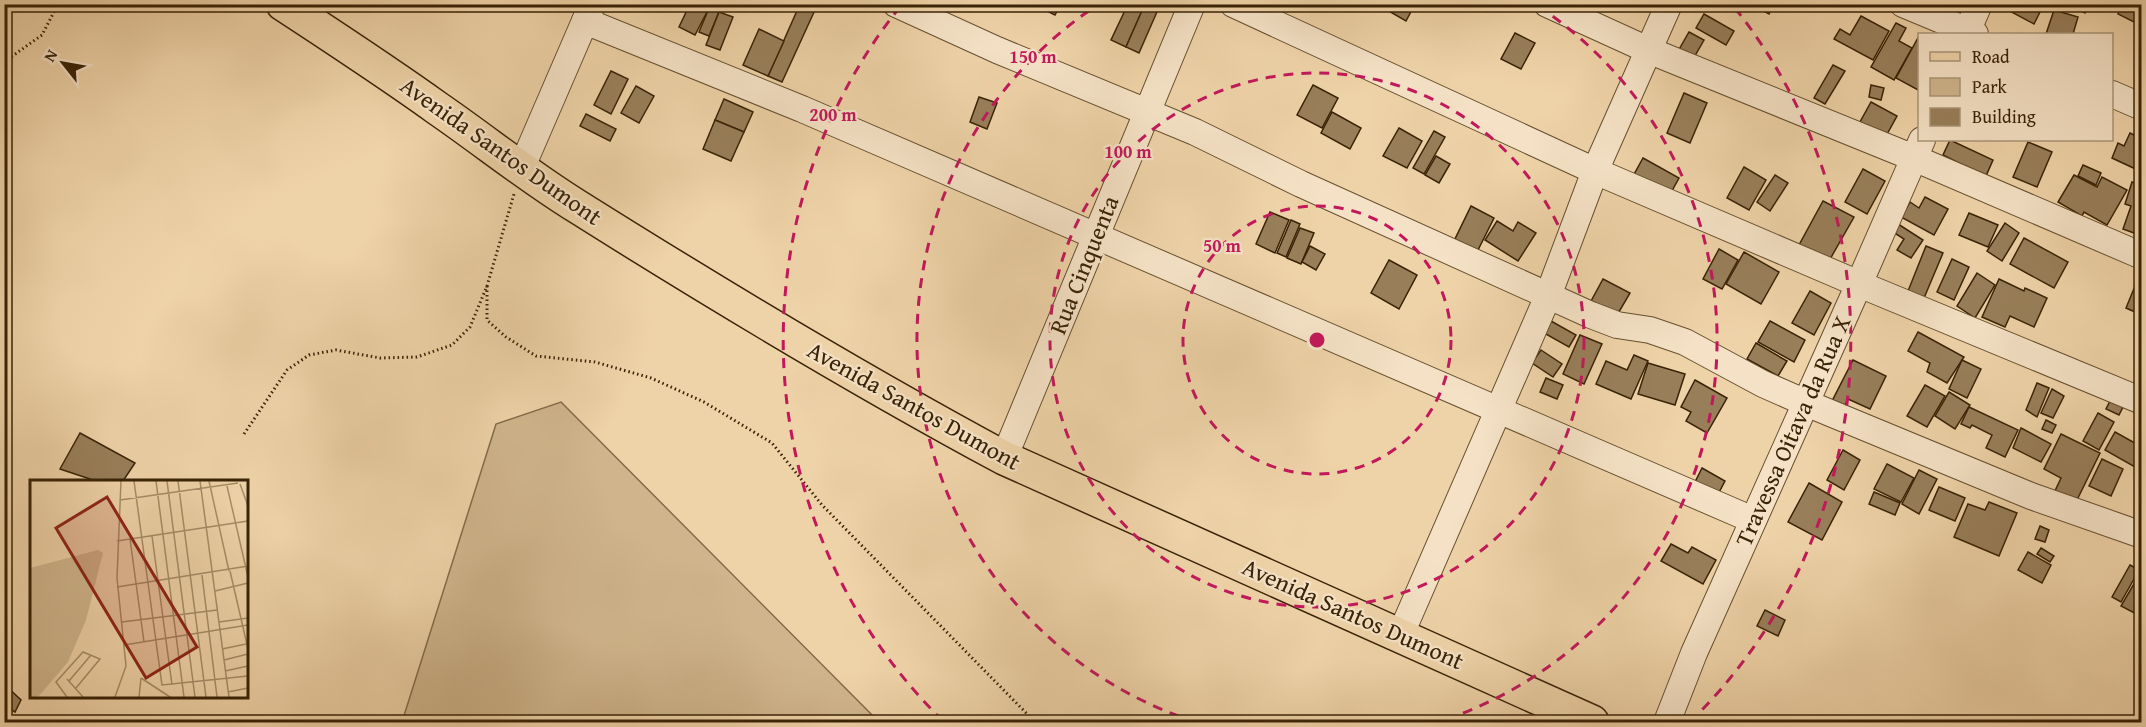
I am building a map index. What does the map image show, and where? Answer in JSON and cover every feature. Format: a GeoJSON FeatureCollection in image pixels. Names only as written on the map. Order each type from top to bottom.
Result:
{"type":"FeatureCollection","features":[{"type":"Feature","properties":{"kind":"main road","name":"Avenida Santos Dumont"},"geometry":{"type":"LineString","coordinates":[[283,4],[439,108],[521,169],[578,207],[912,409],[1004,458],[1593,723]]}},
{"type":"Feature","properties":{"kind":"street"},"geometry":{"type":"LineString","coordinates":[[896,4],[1195,132],[1301,184],[1548,296],[1617,325],[1650,330],[1685,342],[1763,384],[1806,403],[2031,496],[2142,536]]}},
{"type":"Feature","properties":{"kind":"street","name":"Rua Cinquenta"},"geometry":{"type":"LineString","coordinates":[[1004,458],[1192,4]]}},
{"type":"Feature","properties":{"kind":"street"},"geometry":{"type":"LineString","coordinates":[[1233,4],[1595,171],[1859,284],[2142,401]]}},
{"type":"Feature","properties":{"kind":"street"},"geometry":{"type":"LineString","coordinates":[[1547,4],[1648,50],[1918,149],[2142,256]]}},
{"type":"Feature","properties":{"kind":"street"},"geometry":{"type":"LineString","coordinates":[[1400,636],[1548,296],[1595,171],[1668,4]]}},
{"type":"Feature","properties":{"kind":"street"},"geometry":{"type":"LineString","coordinates":[[1903,4],[1970,33],[1979,4]]}},
{"type":"Feature","properties":{"kind":"street"},"geometry":{"type":"LineString","coordinates":[[521,169],[589,13],[802,109],[1753,520]]}},
{"type":"Feature","properties":{"kind":"street"},"geometry":{"type":"LineString","coordinates":[[2113,94],[2142,107]]}},
{"type":"Feature","properties":{"kind":"street","name":"Travessa Oitava da Rua X"},"geometry":{"type":"LineString","coordinates":[[1667,723],[1694,653],[1918,149]]}},
{"type":"Feature","properties":{"kind":"path"},"geometry":{"type":"LineString","coordinates":[[4,62],[42,35],[58,4]]}},
{"type":"Feature","properties":{"kind":"path"},"geometry":{"type":"LineString","coordinates":[[244,434],[287,370],[309,355],[336,350],[380,358],[417,357],[452,345],[470,327],[487,286],[521,169]]}},
{"type":"Feature","properties":{"kind":"path"},"geometry":{"type":"LineString","coordinates":[[487,286],[487,320],[506,338],[536,356],[595,362],[651,378],[704,402],[772,443],[822,505],[1035,723]]}},
{"type":"Feature","properties":{"kind":"green space"},"geometry":{"type":"Polygon","coordinates":[[[561,402],[879,722],[402,722],[496,424],[561,402]]]}},
{"type":"Feature","properties":{"kind":"building"},"geometry":{"type":"Polygon","coordinates":[[[690,4],[702,4],[709,8],[695,35],[679,27],[690,4]]]}},
{"type":"Feature","properties":{"kind":"building"},"geometry":{"type":"Polygon","coordinates":[[[800,4],[815,10],[782,82],[768,76],[800,4]]]}},
{"type":"Feature","properties":{"kind":"building"},"geometry":{"type":"Polygon","coordinates":[[[1049,4],[1061,4],[1055,15],[1045,10],[1049,4]]]}},
{"type":"Feature","properties":{"kind":"building"},"geometry":{"type":"Polygon","coordinates":[[[1128,4],[1145,4],[1126,47],[1111,40],[1128,4]]]}},
{"type":"Feature","properties":{"kind":"building"},"geometry":{"type":"Polygon","coordinates":[[[1145,4],[1160,5],[1139,53],[1126,47],[1145,4]]]}},
{"type":"Feature","properties":{"kind":"building"},"geometry":{"type":"Polygon","coordinates":[[[1381,4],[1415,4],[1406,21],[1380,6],[1381,4]]]}},
{"type":"Feature","properties":{"kind":"building"},"geometry":{"type":"Polygon","coordinates":[[[1757,4],[1774,4],[1769,14],[1756,7],[1757,4]]]}},
{"type":"Feature","properties":{"kind":"building"},"geometry":{"type":"Polygon","coordinates":[[[2007,4],[2044,4],[2034,24],[2004,8],[2007,4]]]}},
{"type":"Feature","properties":{"kind":"building"},"geometry":{"type":"Polygon","coordinates":[[[2068,4],[2088,4],[2085,13],[2068,4]]]}},
{"type":"Feature","properties":{"kind":"building"},"geometry":{"type":"Polygon","coordinates":[[[2122,4],[2142,4],[2142,26],[2118,14],[2122,4]]]}},
{"type":"Feature","properties":{"kind":"building"},"geometry":{"type":"Polygon","coordinates":[[[709,8],[719,12],[709,36],[699,32],[709,8]]]}},
{"type":"Feature","properties":{"kind":"building"},"geometry":{"type":"Polygon","coordinates":[[[2054,10],[2078,17],[2073,33],[2046,33],[2054,10]]]}},
{"type":"Feature","properties":{"kind":"building"},"geometry":{"type":"Polygon","coordinates":[[[719,12],[733,17],[720,50],[706,45],[719,12]]]}},
{"type":"Feature","properties":{"kind":"building"},"geometry":{"type":"Polygon","coordinates":[[[1704,14],[1734,31],[1726,45],[1696,28],[1704,14]]]}},
{"type":"Feature","properties":{"kind":"building"},"geometry":{"type":"Polygon","coordinates":[[[1861,16],[1889,31],[1873,60],[1834,39],[1840,29],[1850,35],[1861,16]]]}},
{"type":"Feature","properties":{"kind":"building"},"geometry":{"type":"Polygon","coordinates":[[[1896,23],[1906,28],[1899,41],[1912,48],[1894,80],[1871,67],[1896,23]]]}},
{"type":"Feature","properties":{"kind":"building"},"geometry":{"type":"Polygon","coordinates":[[[759,29],[784,41],[768,76],[743,65],[759,29]]]}},
{"type":"Feature","properties":{"kind":"building"},"geometry":{"type":"Polygon","coordinates":[[[1689,32],[1704,40],[1692,61],[1677,53],[1689,32]]]}},
{"type":"Feature","properties":{"kind":"building"},"geometry":{"type":"Polygon","coordinates":[[[1515,33],[1535,43],[1521,69],[1501,59],[1515,33]]]}},
{"type":"Feature","properties":{"kind":"building"},"geometry":{"type":"Polygon","coordinates":[[[1918,38],[1918,90],[1896,78],[1918,38]]]}},
{"type":"Feature","properties":{"kind":"building"},"geometry":{"type":"Polygon","coordinates":[[[1833,65],[1845,71],[1825,104],[1814,98],[1833,65]]]}},
{"type":"Feature","properties":{"kind":"building"},"geometry":{"type":"Polygon","coordinates":[[[611,71],[628,79],[611,114],[594,105],[611,71]]]}},
{"type":"Feature","properties":{"kind":"building"},"geometry":{"type":"Polygon","coordinates":[[[1313,85],[1338,98],[1322,128],[1297,115],[1313,85]]]}},
{"type":"Feature","properties":{"kind":"building"},"geometry":{"type":"Polygon","coordinates":[[[1871,85],[1884,88],[1881,100],[1869,97],[1871,85]]]}},
{"type":"Feature","properties":{"kind":"building"},"geometry":{"type":"Polygon","coordinates":[[[636,86],[654,96],[639,123],[621,113],[636,86]]]}},
{"type":"Feature","properties":{"kind":"building"},"geometry":{"type":"Polygon","coordinates":[[[1684,93],[1707,103],[1690,143],[1667,133],[1684,93]]]}},
{"type":"Feature","properties":{"kind":"building"},"geometry":{"type":"Polygon","coordinates":[[[979,97],[997,103],[987,129],[970,122],[979,97]]]}},
{"type":"Feature","properties":{"kind":"building"},"geometry":{"type":"Polygon","coordinates":[[[724,99],[753,112],[744,132],[715,120],[724,99]]]}},
{"type":"Feature","properties":{"kind":"building"},"geometry":{"type":"Polygon","coordinates":[[[1871,102],[1897,116],[1886,136],[1860,122],[1871,102]]]}},
{"type":"Feature","properties":{"kind":"building"},"geometry":{"type":"Polygon","coordinates":[[[1332,112],[1361,128],[1350,149],[1321,133],[1332,112]]]}},
{"type":"Feature","properties":{"kind":"building"},"geometry":{"type":"Polygon","coordinates":[[[586,114],[616,129],[610,141],[580,126],[586,114]]]}},
{"type":"Feature","properties":{"kind":"building"},"geometry":{"type":"Polygon","coordinates":[[[715,120],[744,132],[731,161],[703,149],[715,120]]]}},
{"type":"Feature","properties":{"kind":"building"},"geometry":{"type":"Polygon","coordinates":[[[1399,128],[1422,141],[1407,168],[1383,156],[1399,128]]]}},
{"type":"Feature","properties":{"kind":"building"},"geometry":{"type":"Polygon","coordinates":[[[1434,131],[1445,137],[1424,174],[1413,168],[1434,131]]]}},
{"type":"Feature","properties":{"kind":"building"},"geometry":{"type":"Polygon","coordinates":[[[2130,133],[2142,139],[2142,172],[2112,158],[2118,143],[2124,146],[2130,133]]]}},
{"type":"Feature","properties":{"kind":"building"},"geometry":{"type":"Polygon","coordinates":[[[1950,141],[1952,141],[1993,160],[1982,185],[1957,173],[1961,164],[1943,155],[1950,141]]]}},
{"type":"Feature","properties":{"kind":"building"},"geometry":{"type":"Polygon","coordinates":[[[2028,142],[2052,152],[2037,187],[2013,177],[2028,142]]]}},
{"type":"Feature","properties":{"kind":"building"},"geometry":{"type":"Polygon","coordinates":[[[1436,156],[1450,164],[1439,183],[1425,175],[1436,156]]]}},
{"type":"Feature","properties":{"kind":"building"},"geometry":{"type":"Polygon","coordinates":[[[1643,158],[1679,178],[1668,198],[1632,178],[1643,158]]]}},
{"type":"Feature","properties":{"kind":"building"},"geometry":{"type":"Polygon","coordinates":[[[2083,165],[2101,173],[2096,185],[2078,176],[2083,165]]]}},
{"type":"Feature","properties":{"kind":"building"},"geometry":{"type":"Polygon","coordinates":[[[1744,167],[1766,180],[1749,210],[1727,198],[1744,167]]]}},
{"type":"Feature","properties":{"kind":"building"},"geometry":{"type":"Polygon","coordinates":[[[1863,169],[1885,181],[1867,214],[1845,202],[1863,169]]]}},
{"type":"Feature","properties":{"kind":"building"},"geometry":{"type":"Polygon","coordinates":[[[1775,175],[1788,183],[1770,211],[1757,202],[1775,175]]]}},
{"type":"Feature","properties":{"kind":"building"},"geometry":{"type":"Polygon","coordinates":[[[2074,175],[2097,187],[2102,177],[2127,190],[2107,225],[2084,212],[2082,216],[2058,202],[2074,175]]]}},
{"type":"Feature","properties":{"kind":"building"},"geometry":{"type":"Polygon","coordinates":[[[2132,182],[2142,185],[2142,236],[2123,229],[2131,206],[2125,204],[2132,182]]]}},
{"type":"Feature","properties":{"kind":"building"},"geometry":{"type":"Polygon","coordinates":[[[1925,197],[1948,209],[1934,235],[1901,217],[1910,202],[1919,208],[1925,197]]]}},
{"type":"Feature","properties":{"kind":"building"},"geometry":{"type":"Polygon","coordinates":[[[1823,201],[1854,217],[1829,261],[1799,245],[1823,201]]]}},
{"type":"Feature","properties":{"kind":"building"},"geometry":{"type":"Polygon","coordinates":[[[1471,206],[1494,218],[1477,252],[1454,241],[1471,206]]]}},
{"type":"Feature","properties":{"kind":"building"},"geometry":{"type":"Polygon","coordinates":[[[1270,212],[1289,220],[1275,253],[1256,244],[1270,212]]]}},
{"type":"Feature","properties":{"kind":"building"},"geometry":{"type":"Polygon","coordinates":[[[1969,213],[1998,225],[1988,247],[1959,235],[1969,213]]]}},
{"type":"Feature","properties":{"kind":"building"},"geometry":{"type":"Polygon","coordinates":[[[1291,220],[1300,224],[1286,257],[1277,253],[1291,220]]]}},
{"type":"Feature","properties":{"kind":"building"},"geometry":{"type":"Polygon","coordinates":[[[1497,221],[1513,231],[1518,222],[1536,233],[1518,261],[1485,240],[1497,221]]]}},
{"type":"Feature","properties":{"kind":"building"},"geometry":{"type":"Polygon","coordinates":[[[2005,223],[2019,233],[2002,261],[1987,251],[2005,223]]]}},
{"type":"Feature","properties":{"kind":"building"},"geometry":{"type":"Polygon","coordinates":[[[1898,224],[1923,240],[1911,258],[1897,250],[1904,239],[1893,232],[1898,224]]]}},
{"type":"Feature","properties":{"kind":"building"},"geometry":{"type":"Polygon","coordinates":[[[1300,228],[1314,233],[1301,264],[1287,258],[1300,228]]]}},
{"type":"Feature","properties":{"kind":"building"},"geometry":{"type":"Polygon","coordinates":[[[2024,238],[2068,262],[2054,288],[2010,264],[2024,238]]]}},
{"type":"Feature","properties":{"kind":"building"},"geometry":{"type":"Polygon","coordinates":[[[1310,246],[1325,254],[1316,270],[1302,262],[1310,246]]]}},
{"type":"Feature","properties":{"kind":"building"},"geometry":{"type":"Polygon","coordinates":[[[1926,246],[1943,253],[1924,298],[1908,291],[1926,246]]]}},
{"type":"Feature","properties":{"kind":"building"},"geometry":{"type":"Polygon","coordinates":[[[1719,249],[1738,260],[1722,289],[1703,279],[1719,249]]]}},
{"type":"Feature","properties":{"kind":"building"},"geometry":{"type":"Polygon","coordinates":[[[1744,252],[1779,272],[1761,304],[1726,284],[1744,252]]]}},
{"type":"Feature","properties":{"kind":"building"},"geometry":{"type":"Polygon","coordinates":[[[1952,259],[1969,267],[1954,300],[1937,292],[1952,259]]]}},
{"type":"Feature","properties":{"kind":"building"},"geometry":{"type":"Polygon","coordinates":[[[1389,260],[1417,275],[1399,309],[1371,293],[1389,260]]]}},
{"type":"Feature","properties":{"kind":"building"},"geometry":{"type":"Polygon","coordinates":[[[1977,273],[1995,285],[1975,318],[1957,306],[1977,273]]]}},
{"type":"Feature","properties":{"kind":"building"},"geometry":{"type":"Polygon","coordinates":[[[1603,279],[1630,293],[1616,317],[1590,303],[1603,279]]]}},
{"type":"Feature","properties":{"kind":"building"},"geometry":{"type":"Polygon","coordinates":[[[1999,279],[2024,291],[2025,288],[2047,298],[2034,327],[2010,316],[2005,327],[1982,317],[1999,279]]]}},
{"type":"Feature","properties":{"kind":"building"},"geometry":{"type":"Polygon","coordinates":[[[2137,281],[2142,282],[2142,315],[2126,308],[2137,281]]]}},
{"type":"Feature","properties":{"kind":"building"},"geometry":{"type":"Polygon","coordinates":[[[1810,291],[1831,303],[1814,335],[1792,323],[1810,291]]]}},
{"type":"Feature","properties":{"kind":"building"},"geometry":{"type":"Polygon","coordinates":[[[1551,321],[1576,335],[1569,347],[1544,333],[1551,321]]]}},
{"type":"Feature","properties":{"kind":"building"},"geometry":{"type":"Polygon","coordinates":[[[1770,321],[1805,340],[1794,362],[1758,342],[1770,321]]]}},
{"type":"Feature","properties":{"kind":"building"},"geometry":{"type":"Polygon","coordinates":[[[1918,332],[1964,357],[1947,383],[1927,372],[1930,363],[1908,351],[1918,332]]]}},
{"type":"Feature","properties":{"kind":"building"},"geometry":{"type":"Polygon","coordinates":[[[1580,335],[1602,344],[1584,384],[1563,374],[1580,335]]]}},
{"type":"Feature","properties":{"kind":"building"},"geometry":{"type":"Polygon","coordinates":[[[1756,343],[1787,361],[1778,376],[1747,359],[1756,343]]]}},
{"type":"Feature","properties":{"kind":"building"},"geometry":{"type":"Polygon","coordinates":[[[1541,350],[1562,364],[1553,377],[1532,363],[1541,350]]]}},
{"type":"Feature","properties":{"kind":"building"},"geometry":{"type":"Polygon","coordinates":[[[1634,355],[1648,361],[1631,399],[1596,384],[1606,361],[1627,370],[1634,355]]]}},
{"type":"Feature","properties":{"kind":"building"},"geometry":{"type":"Polygon","coordinates":[[[1853,360],[1886,376],[1870,409],[1848,399],[1842,411],[1830,405],[1853,360]]]}},
{"type":"Feature","properties":{"kind":"building"},"geometry":{"type":"Polygon","coordinates":[[[1962,360],[1981,369],[1967,398],[1949,389],[1962,360]]]}},
{"type":"Feature","properties":{"kind":"building"},"geometry":{"type":"Polygon","coordinates":[[[1648,363],[1685,374],[1675,405],[1638,394],[1648,363]]]}},
{"type":"Feature","properties":{"kind":"building"},"geometry":{"type":"Polygon","coordinates":[[[1546,378],[1563,385],[1557,399],[1540,392],[1546,378]]]}},
{"type":"Feature","properties":{"kind":"building"},"geometry":{"type":"Polygon","coordinates":[[[1695,380],[1727,398],[1707,433],[1686,421],[1691,412],[1681,407],[1695,380]]]}},
{"type":"Feature","properties":{"kind":"building"},"geometry":{"type":"Polygon","coordinates":[[[2037,383],[2049,388],[2037,417],[2026,410],[2037,383]]]}},
{"type":"Feature","properties":{"kind":"building"},"geometry":{"type":"Polygon","coordinates":[[[1925,385],[1945,396],[1927,427],[1907,416],[1925,385]]]}},
{"type":"Feature","properties":{"kind":"building"},"geometry":{"type":"Polygon","coordinates":[[[2052,389],[2064,396],[2053,418],[2041,413],[2052,389]]]}},
{"type":"Feature","properties":{"kind":"building"},"geometry":{"type":"Polygon","coordinates":[[[1949,392],[1970,405],[1955,429],[1935,416],[1949,392]]]}},
{"type":"Feature","properties":{"kind":"building"},"geometry":{"type":"Polygon","coordinates":[[[2110,401],[2123,407],[2119,415],[2106,409],[2110,401]]]}},
{"type":"Feature","properties":{"kind":"building"},"geometry":{"type":"Polygon","coordinates":[[[1969,407],[2018,430],[2005,457],[1986,448],[1992,435],[1972,425],[1970,428],[1961,424],[1969,407]]]}},
{"type":"Feature","properties":{"kind":"building"},"geometry":{"type":"Polygon","coordinates":[[[2098,413],[2114,422],[2099,450],[2083,441],[2098,413]]]}},
{"type":"Feature","properties":{"kind":"building"},"geometry":{"type":"Polygon","coordinates":[[[2046,420],[2056,425],[2052,433],[2042,429],[2046,420]]]}},
{"type":"Feature","properties":{"kind":"building"},"geometry":{"type":"Polygon","coordinates":[[[2021,428],[2051,444],[2041,462],[2013,448],[2021,428]]]}},
{"type":"Feature","properties":{"kind":"building"},"geometry":{"type":"Polygon","coordinates":[[[2115,432],[2142,447],[2142,471],[2105,450],[2115,432]]]}},
{"type":"Feature","properties":{"kind":"building"},"geometry":{"type":"Polygon","coordinates":[[[80,433],[135,463],[124,480],[93,480],[60,469],[80,433]]]}},
{"type":"Feature","properties":{"kind":"building"},"geometry":{"type":"Polygon","coordinates":[[[2061,434],[2100,453],[2075,504],[2054,493],[2061,478],[2044,469],[2061,434]]]}},
{"type":"Feature","properties":{"kind":"building"},"geometry":{"type":"Polygon","coordinates":[[[1843,450],[1860,460],[1844,490],[1827,480],[1843,450]]]}},
{"type":"Feature","properties":{"kind":"building"},"geometry":{"type":"Polygon","coordinates":[[[2102,459],[2123,469],[2111,496],[2089,486],[2102,459]]]}},
{"type":"Feature","properties":{"kind":"building"},"geometry":{"type":"Polygon","coordinates":[[[1887,464],[1914,478],[1901,502],[1874,489],[1887,464]]]}},
{"type":"Feature","properties":{"kind":"building"},"geometry":{"type":"Polygon","coordinates":[[[1702,468],[1725,481],[1716,498],[1693,486],[1702,468]]]}},
{"type":"Feature","properties":{"kind":"building"},"geometry":{"type":"Polygon","coordinates":[[[1919,470],[1937,479],[1919,514],[1902,504],[1919,470]]]}},
{"type":"Feature","properties":{"kind":"building"},"geometry":{"type":"Polygon","coordinates":[[[1809,483],[1842,502],[1822,540],[1788,522],[1809,483]]]}},
{"type":"Feature","properties":{"kind":"building"},"geometry":{"type":"Polygon","coordinates":[[[1939,487],[1965,498],[1955,521],[1929,510],[1939,487]]]}},
{"type":"Feature","properties":{"kind":"building"},"geometry":{"type":"Polygon","coordinates":[[[1874,492],[1900,503],[1895,515],[1869,504],[1874,492]]]}},
{"type":"Feature","properties":{"kind":"building"},"geometry":{"type":"Polygon","coordinates":[[[1989,502],[2017,513],[1999,556],[1954,537],[1968,504],[1985,510],[1989,502]]]}},
{"type":"Feature","properties":{"kind":"building"},"geometry":{"type":"Polygon","coordinates":[[[2040,526],[2049,530],[2045,542],[2035,539],[2040,526]]]}},
{"type":"Feature","properties":{"kind":"building"},"geometry":{"type":"Polygon","coordinates":[[[1671,544],[1688,553],[1692,547],[1716,560],[1703,584],[1661,561],[1671,544]]]}},
{"type":"Feature","properties":{"kind":"building"},"geometry":{"type":"Polygon","coordinates":[[[2041,548],[2054,556],[2050,562],[2037,554],[2041,548]]]}},
{"type":"Feature","properties":{"kind":"building"},"geometry":{"type":"Polygon","coordinates":[[[2028,552],[2051,565],[2042,583],[2018,570],[2028,552]]]}},
{"type":"Feature","properties":{"kind":"building"},"geometry":{"type":"Polygon","coordinates":[[[2130,565],[2139,570],[2121,602],[2112,597],[2130,565]]]}},
{"type":"Feature","properties":{"kind":"building"},"geometry":{"type":"Polygon","coordinates":[[[2142,570],[2142,617],[2121,606],[2142,570]]]}},
{"type":"Feature","properties":{"kind":"building"},"geometry":{"type":"Polygon","coordinates":[[[1765,610],[1785,620],[1778,636],[1757,626],[1765,610]]]}},
{"type":"Feature","properties":{"kind":"building"},"geometry":{"type":"Polygon","coordinates":[[[4,684],[21,700],[15,712],[4,704],[4,684]]]}}]}
